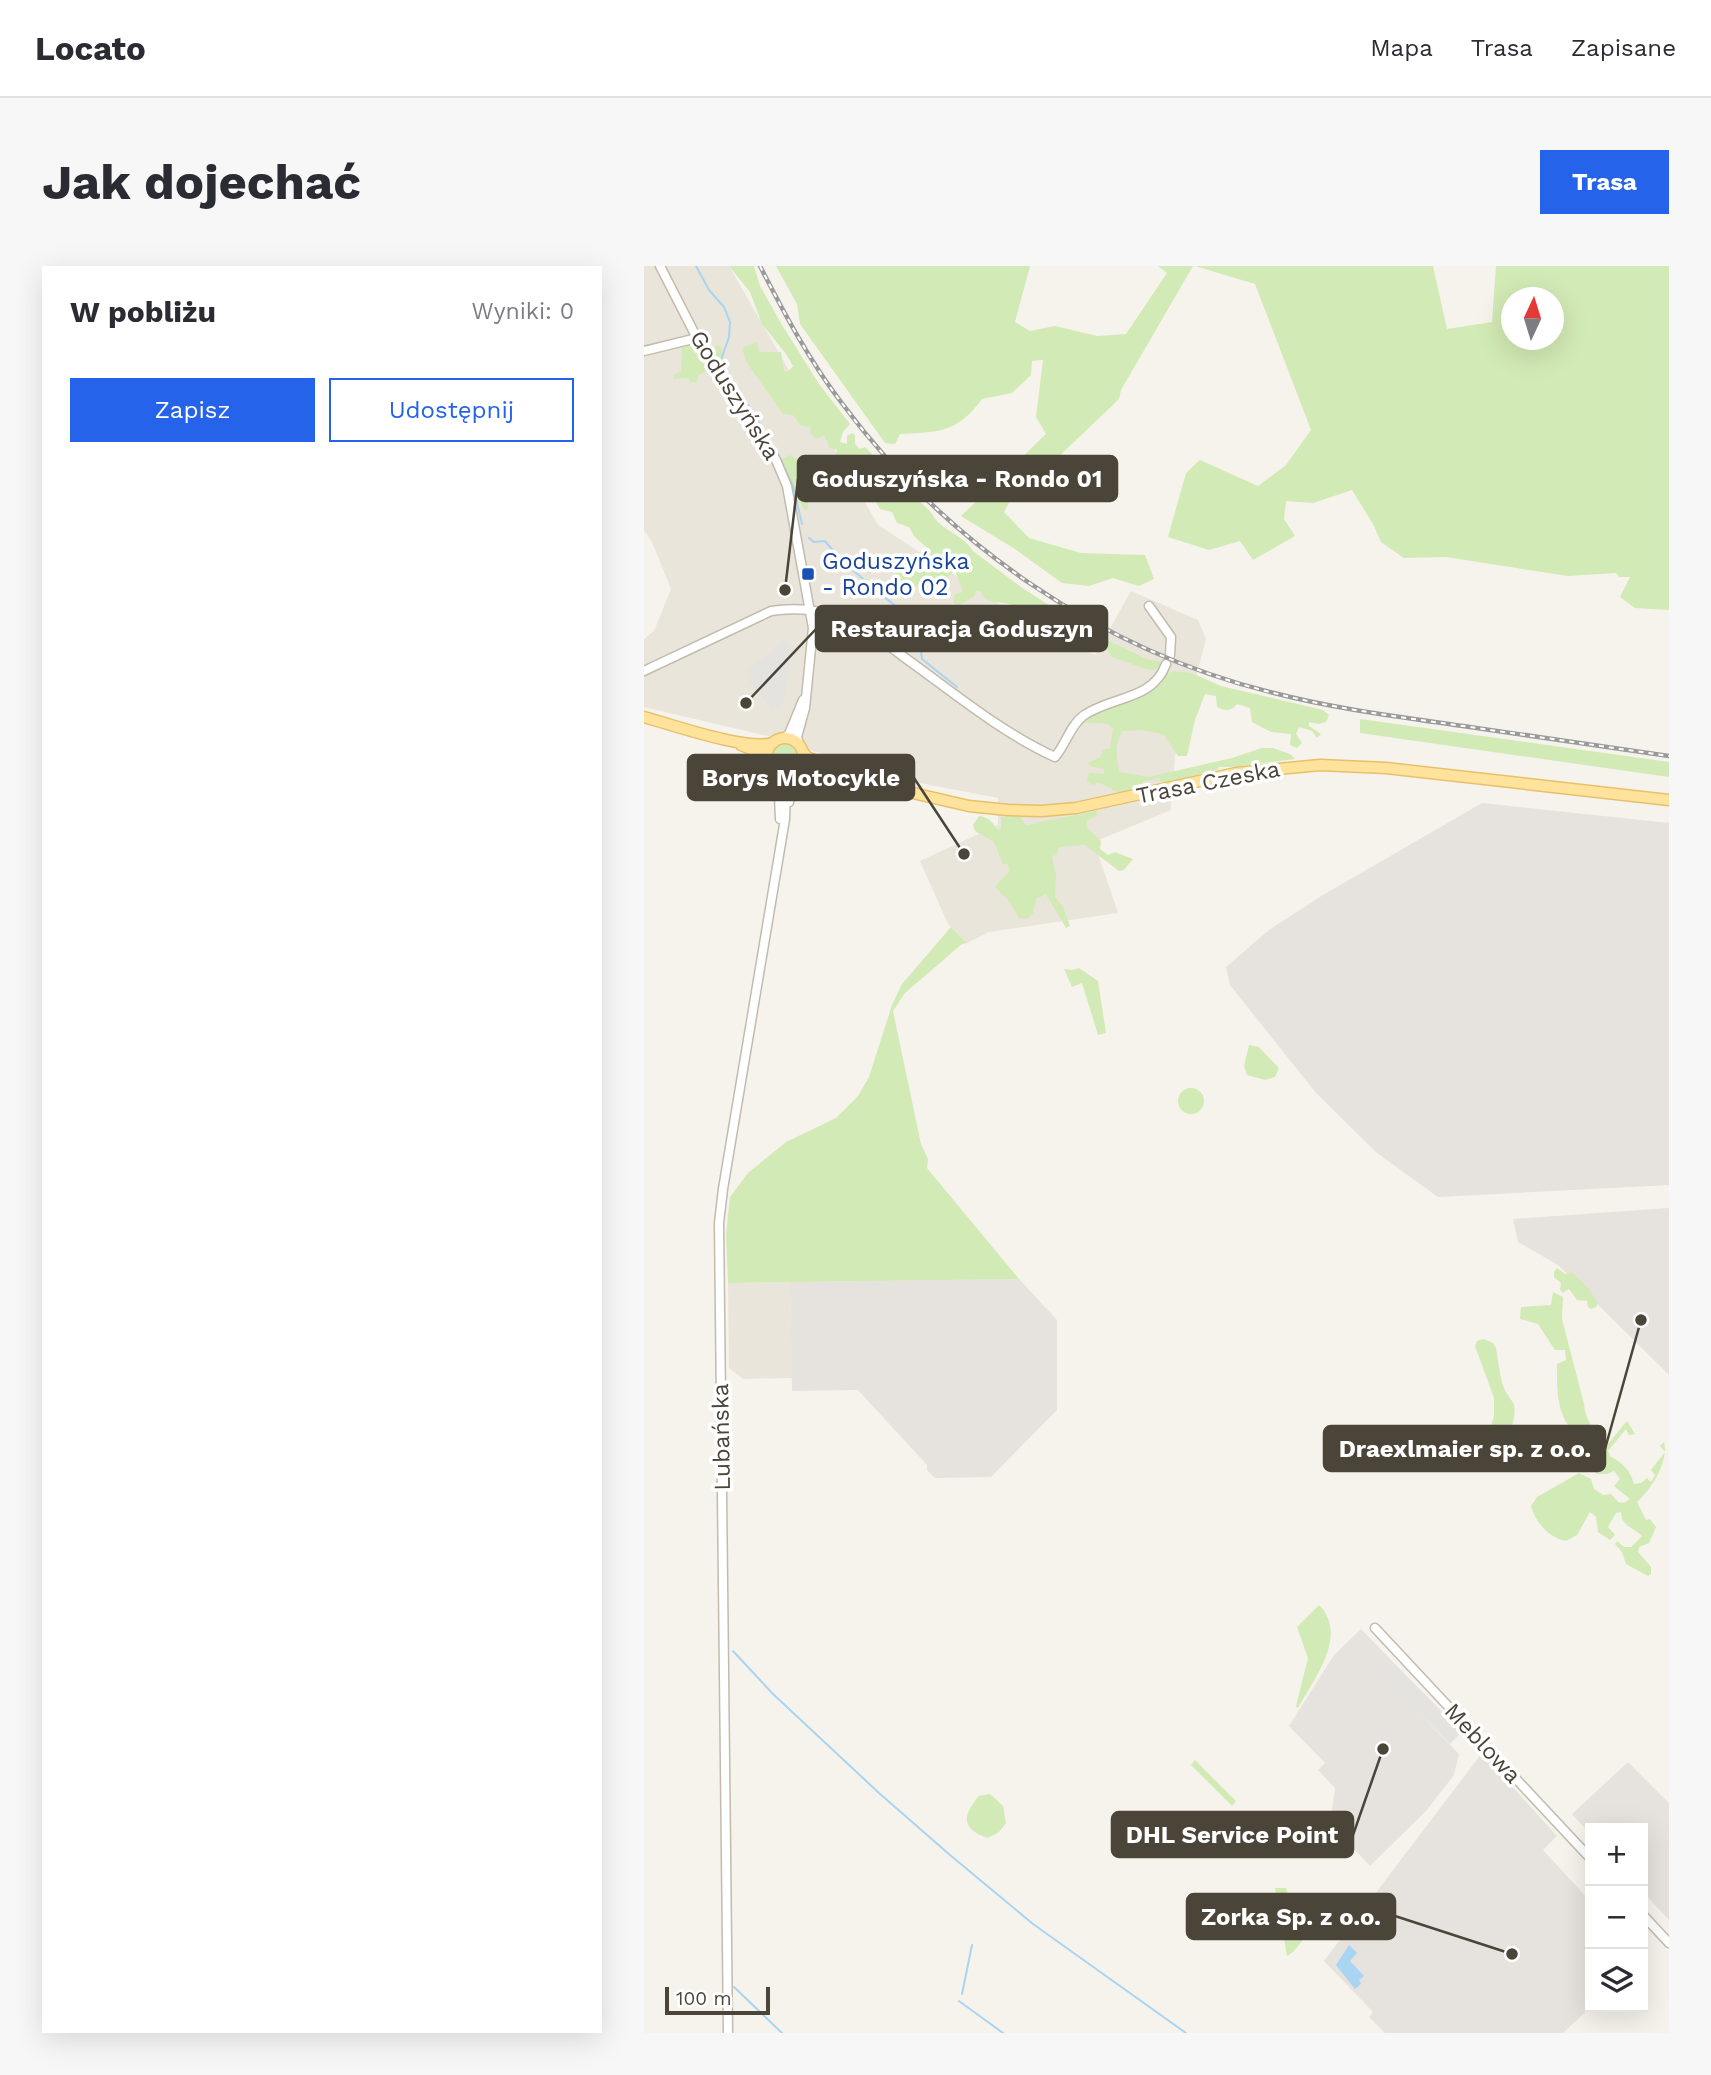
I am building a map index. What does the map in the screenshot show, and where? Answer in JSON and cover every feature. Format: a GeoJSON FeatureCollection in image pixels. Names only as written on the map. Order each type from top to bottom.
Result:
{"type":"FeatureCollection","features":[{"type":"Feature","properties":{"kind":"main road"},"geometry":{"type":"LineString","coordinates":[[644,717],[735,741],[764,745],[784,738],[791,739],[801,748],[803,761],[795,771],[778,773],[761,753],[735,741]]}},
{"type":"Feature","properties":{"kind":"main road"},"geometry":{"type":"LineString","coordinates":[[767,759],[768,750],[773,743]]}},
{"type":"Feature","properties":{"kind":"main road","name":"Trasa Czeska"},"geometry":{"type":"LineString","coordinates":[[801,748],[807,757],[836,770],[956,804],[1025,811],[1085,807],[1246,771],[1321,765],[1386,768],[1669,800]]}},
{"type":"Feature","properties":{"kind":"main road","name":"Trasa Czeska"},"geometry":{"type":"LineString","coordinates":[[795,771],[806,767],[836,770]]}},
{"type":"Feature","properties":{"kind":"street","name":"Goduszyńska"},"geometry":{"type":"LineString","coordinates":[[660,266],[697,338],[784,476],[811,611],[813,637],[805,708],[797,737],[801,748]]}},
{"type":"Feature","properties":{"kind":"street"},"geometry":{"type":"LineString","coordinates":[[644,351],[697,338]]}},
{"type":"Feature","properties":{"kind":"street"},"geometry":{"type":"LineString","coordinates":[[1149,606],[1171,637],[1170,655]]}},
{"type":"Feature","properties":{"kind":"street"},"geometry":{"type":"LineString","coordinates":[[644,671],[771,611],[811,611],[858,625],[1012,733],[1055,757],[1081,717],[1144,690],[1160,677],[1167,664]]}},
{"type":"Feature","properties":{"kind":"street","name":"Goduszyńska"},"geometry":{"type":"LineString","coordinates":[[784,738],[789,734],[806,694]]}},
{"type":"Feature","properties":{"kind":"street"},"geometry":{"type":"LineString","coordinates":[[785,819],[797,783],[810,775],[836,770]]}},
{"type":"Feature","properties":{"kind":"street","name":"Lubańska"},"geometry":{"type":"LineString","coordinates":[[728,2033],[719,1223],[781,845],[788,781],[795,771]]}},
{"type":"Feature","properties":{"kind":"street","name":"Lubańska"},"geometry":{"type":"LineString","coordinates":[[778,773],[781,845]]}},
{"type":"Feature","properties":{"kind":"street","name":"Meblowa"},"geometry":{"type":"LineString","coordinates":[[1375,1628],[1585,1853]]}},
{"type":"Feature","properties":{"kind":"street"},"geometry":{"type":"LineString","coordinates":[[1648,1920],[1669,1943]]}},
{"type":"Feature","properties":{"kind":"shaded area"},"geometry":{"type":"Polygon","coordinates":[[[644,266],[729,266],[878,525],[1010,611],[1095,655],[1131,591],[1198,620],[1206,639],[1175,756],[1171,810],[1094,842],[1118,913],[989,932],[967,943],[948,924],[920,861],[998,825],[998,798],[904,780],[789,741],[644,707],[644,639],[654,631],[671,589],[652,542],[644,530],[644,266]]]}},
{"type":"Feature","properties":{"kind":"shaded area"},"geometry":{"type":"Polygon","coordinates":[[[783,638],[792,647],[784,702],[772,711],[750,682],[747,668],[768,654],[783,638]]]}},
{"type":"Feature","properties":{"kind":"shaded area"},"geometry":{"type":"Polygon","coordinates":[[[1482,803],[1669,823],[1669,1185],[1438,1197],[1377,1153],[1316,1093],[1230,985],[1226,967],[1269,930],[1323,895],[1482,803]]]}},
{"type":"Feature","properties":{"kind":"shaded area"},"geometry":{"type":"Polygon","coordinates":[[[1669,1208],[1669,1375],[1558,1265],[1518,1242],[1513,1219],[1669,1208]]]}},
{"type":"Feature","properties":{"kind":"shaded area"},"geometry":{"type":"Polygon","coordinates":[[[1019,1279],[1057,1320],[1057,1410],[991,1477],[935,1478],[927,1470],[927,1465],[858,1390],[792,1391],[790,1282],[1019,1279]]]}},
{"type":"Feature","properties":{"kind":"shaded area"},"geometry":{"type":"Polygon","coordinates":[[[790,1282],[792,1378],[743,1379],[729,1368],[728,1283],[790,1282]]]}},
{"type":"Feature","properties":{"kind":"shaded area"},"geometry":{"type":"Polygon","coordinates":[[[1361,1629],[1395,1664],[1383,1676],[1459,1754],[1454,1775],[1426,1811],[1370,1866],[1335,1829],[1342,1821],[1332,1810],[1335,1788],[1318,1770],[1325,1763],[1289,1726],[1334,1655],[1361,1629]]]}},
{"type":"Feature","properties":{"kind":"shaded area"},"geometry":{"type":"Polygon","coordinates":[[[1395,1664],[1462,1732],[1450,1744],[1382,1676],[1395,1664]]]}},
{"type":"Feature","properties":{"kind":"shaded area"},"geometry":{"type":"Polygon","coordinates":[[[1482,1753],[1557,1836],[1543,1850],[1585,1896],[1586,2012],[1563,2033],[1385,2033],[1369,2017],[1373,2012],[1324,1961],[1482,1753]]]}},
{"type":"Feature","properties":{"kind":"shaded area"},"geometry":{"type":"Polygon","coordinates":[[[1628,1762],[1669,1803],[1669,1920],[1648,1897],[1648,1823],[1585,1823],[1585,1828],[1572,1814],[1628,1762]]]}},
{"type":"Feature","properties":{"kind":"green space"},"geometry":{"type":"Polygon","coordinates":[[[729,266],[754,266],[760,286],[782,325],[819,384],[850,424],[843,432],[840,442],[847,444],[847,436],[852,433],[855,435],[855,444],[860,449],[865,447],[943,527],[1021,587],[1090,632],[1149,660],[1160,661],[1162,667],[1146,669],[1112,657],[1108,651],[1073,639],[1043,617],[1032,613],[1029,616],[1010,604],[990,601],[980,591],[976,591],[974,596],[958,606],[953,603],[955,594],[963,592],[955,571],[948,576],[950,586],[946,598],[912,584],[904,585],[894,575],[927,548],[909,527],[897,523],[892,512],[880,509],[866,485],[832,487],[827,484],[808,496],[808,509],[805,510],[799,502],[782,459],[790,455],[798,460],[803,467],[797,475],[803,483],[810,485],[816,483],[837,450],[830,448],[824,435],[816,439],[811,434],[810,427],[801,426],[793,415],[783,414],[747,363],[744,347],[757,342],[759,352],[781,352],[784,371],[788,372],[793,366],[762,324],[750,292],[729,266]]]}},
{"type":"Feature","properties":{"kind":"green space"},"geometry":{"type":"Polygon","coordinates":[[[776,266],[1030,266],[1015,322],[1030,331],[1055,326],[1097,336],[1126,334],[1167,273],[1158,266],[1193,266],[1121,390],[1119,399],[1051,464],[1016,490],[1004,512],[1029,538],[1081,553],[1145,555],[1154,579],[1139,586],[1113,578],[1089,586],[1062,583],[1015,549],[961,516],[1046,434],[1036,417],[1043,360],[1032,361],[1031,375],[1012,393],[982,399],[964,419],[955,424],[936,431],[900,434],[895,444],[885,443],[800,324],[797,304],[776,266]]]}},
{"type":"Feature","properties":{"kind":"green space"},"geometry":{"type":"Polygon","coordinates":[[[1195,266],[1433,266],[1447,329],[1492,322],[1496,266],[1669,266],[1669,610],[1635,608],[1620,597],[1630,577],[1619,577],[1616,573],[1568,576],[1446,557],[1404,558],[1381,542],[1352,490],[1313,503],[1286,501],[1284,519],[1295,536],[1253,560],[1240,541],[1209,550],[1168,537],[1186,473],[1200,460],[1258,486],[1286,465],[1311,430],[1255,284],[1195,266]]]}},
{"type":"Feature","properties":{"kind":"green space"},"geometry":{"type":"Polygon","coordinates":[[[695,343],[707,365],[715,364],[714,347],[718,345],[722,348],[722,368],[698,375],[697,382],[690,382],[688,378],[674,379],[673,375],[681,371],[682,345],[695,343]]]}},
{"type":"Feature","properties":{"kind":"green space"},"geometry":{"type":"Polygon","coordinates":[[[1173,671],[1192,673],[1221,686],[1323,710],[1329,715],[1326,722],[1309,722],[1309,726],[1321,734],[1317,738],[1312,731],[1299,727],[1296,734],[1302,743],[1297,748],[1290,745],[1291,734],[1271,732],[1252,722],[1250,708],[1237,704],[1230,710],[1223,709],[1217,707],[1216,696],[1205,694],[1195,720],[1187,756],[1178,756],[1163,734],[1139,730],[1123,731],[1117,746],[1119,772],[1149,777],[1232,758],[1262,748],[1273,748],[1290,754],[1295,759],[1219,767],[1217,770],[1161,784],[1160,778],[1143,782],[1141,789],[1121,794],[1098,782],[1090,784],[1087,780],[1089,773],[1104,774],[1104,769],[1090,766],[1088,763],[1100,757],[1103,750],[1110,748],[1113,729],[1108,724],[1080,722],[1173,671]]]}},
{"type":"Feature","properties":{"kind":"green space"},"geometry":{"type":"Polygon","coordinates":[[[1360,719],[1669,762],[1669,777],[1360,733],[1360,719]]]}},
{"type":"Feature","properties":{"kind":"green space"},"geometry":{"type":"Polygon","coordinates":[[[785,742],[795,746],[799,756],[795,766],[785,770],[775,766],[771,756],[775,746],[785,742]]]}},
{"type":"Feature","properties":{"kind":"green space"},"geometry":{"type":"Polygon","coordinates":[[[1096,811],[1098,815],[1087,821],[1086,827],[1101,841],[1100,849],[1108,855],[1115,852],[1133,859],[1124,870],[1119,871],[1085,845],[1059,847],[1057,854],[1052,857],[1056,874],[1055,897],[1063,907],[1070,926],[1066,928],[1046,894],[1036,899],[1033,914],[1027,919],[1019,918],[1009,901],[995,887],[1010,870],[1007,864],[1003,864],[994,842],[975,831],[973,825],[979,816],[988,819],[998,830],[1001,829],[1001,817],[1020,816],[1026,826],[1096,811]]]}},
{"type":"Feature","properties":{"kind":"green space"},"geometry":{"type":"Polygon","coordinates":[[[951,927],[967,943],[962,944],[905,993],[893,1011],[921,1144],[928,1159],[927,1168],[1019,1279],[728,1283],[726,1234],[730,1197],[748,1173],[786,1142],[836,1118],[858,1096],[869,1077],[892,1005],[902,984],[951,927]]]}},
{"type":"Feature","properties":{"kind":"green space"},"geometry":{"type":"Polygon","coordinates":[[[1079,968],[1098,981],[1106,1033],[1098,1035],[1082,983],[1072,987],[1064,969],[1079,968]]]}},
{"type":"Feature","properties":{"kind":"green space"},"geometry":{"type":"Polygon","coordinates":[[[1249,1045],[1259,1047],[1279,1068],[1275,1077],[1265,1080],[1247,1075],[1244,1066],[1249,1045]]]}},
{"type":"Feature","properties":{"kind":"green space"},"geometry":{"type":"Polygon","coordinates":[[[1191,1088],[1200,1092],[1204,1101],[1200,1110],[1191,1114],[1182,1110],[1178,1101],[1182,1092],[1191,1088]]]}},
{"type":"Feature","properties":{"kind":"green space"},"geometry":{"type":"Polygon","coordinates":[[[1557,1268],[1565,1274],[1573,1273],[1588,1288],[1598,1303],[1596,1307],[1591,1309],[1587,1301],[1577,1300],[1569,1289],[1563,1293],[1560,1290],[1561,1283],[1554,1277],[1557,1268]]]}},
{"type":"Feature","properties":{"kind":"green space"},"geometry":{"type":"Polygon","coordinates":[[[1553,1292],[1563,1297],[1562,1319],[1586,1414],[1592,1427],[1603,1438],[1591,1445],[1591,1448],[1603,1457],[1603,1450],[1627,1421],[1635,1434],[1629,1435],[1626,1429],[1608,1451],[1610,1456],[1625,1467],[1634,1484],[1647,1478],[1651,1482],[1655,1475],[1651,1470],[1665,1453],[1658,1474],[1637,1502],[1646,1520],[1650,1519],[1656,1527],[1649,1543],[1639,1547],[1638,1552],[1651,1567],[1651,1574],[1648,1576],[1626,1564],[1622,1552],[1615,1544],[1617,1541],[1624,1547],[1631,1547],[1642,1536],[1625,1523],[1621,1512],[1616,1513],[1608,1527],[1615,1535],[1610,1540],[1598,1532],[1596,1517],[1590,1512],[1577,1535],[1566,1541],[1544,1528],[1531,1506],[1537,1497],[1579,1473],[1591,1479],[1594,1489],[1603,1495],[1611,1494],[1618,1502],[1623,1503],[1630,1499],[1614,1486],[1620,1479],[1614,1471],[1597,1474],[1573,1448],[1574,1432],[1564,1417],[1558,1391],[1557,1364],[1566,1360],[1565,1350],[1555,1350],[1538,1324],[1520,1319],[1521,1307],[1551,1305],[1553,1292]]]}},
{"type":"Feature","properties":{"kind":"green space"},"geometry":{"type":"Polygon","coordinates":[[[1483,1339],[1493,1343],[1496,1348],[1502,1382],[1515,1411],[1511,1429],[1500,1428],[1496,1450],[1490,1455],[1484,1449],[1494,1416],[1494,1398],[1475,1346],[1477,1341],[1483,1339]]]}},
{"type":"Feature","properties":{"kind":"green space"},"geometry":{"type":"Polygon","coordinates":[[[1319,1605],[1331,1630],[1330,1643],[1320,1671],[1298,1708],[1296,1706],[1308,1658],[1297,1627],[1319,1605]]]}},
{"type":"Feature","properties":{"kind":"green space"},"geometry":{"type":"Polygon","coordinates":[[[1195,1760],[1236,1801],[1232,1806],[1191,1765],[1195,1760]]]}},
{"type":"Feature","properties":{"kind":"green space"},"geometry":{"type":"Polygon","coordinates":[[[990,1794],[1003,1806],[1006,1823],[999,1832],[988,1838],[969,1826],[967,1816],[979,1796],[990,1794]]]}},
{"type":"Feature","properties":{"kind":"green space"},"geometry":{"type":"Polygon","coordinates":[[[1275,1888],[1286,1888],[1302,1941],[1287,1956],[1275,1888]]]}},
{"type":"Feature","properties":{"kind":"water"},"geometry":{"type":"Polygon","coordinates":[[[1349,1945],[1357,1953],[1350,1961],[1364,1976],[1355,1989],[1336,1965],[1349,1945]]]}},
{"type":"Feature","properties":{"kind":"waterway"},"geometry":{"type":"LineString","coordinates":[[696,266],[709,290],[724,307],[730,322],[729,337],[721,360]]}},
{"type":"Feature","properties":{"kind":"waterway"},"geometry":{"type":"LineString","coordinates":[[742,395],[771,442]]}},
{"type":"Feature","properties":{"kind":"waterway"},"geometry":{"type":"LineString","coordinates":[[776,450],[793,486],[802,524]]}},
{"type":"Feature","properties":{"kind":"waterway"},"geometry":{"type":"LineString","coordinates":[[809,538],[814,542],[825,541],[840,559],[877,591]]}},
{"type":"Feature","properties":{"kind":"waterway"},"geometry":{"type":"LineString","coordinates":[[883,596],[917,623],[922,659],[957,687]]}},
{"type":"Feature","properties":{"kind":"waterway"},"geometry":{"type":"LineString","coordinates":[[733,1651],[773,1694],[950,1855],[1033,1924],[1186,2033]]}},
{"type":"Feature","properties":{"kind":"waterway"},"geometry":{"type":"LineString","coordinates":[[962,1994],[972,1945]]}},
{"type":"Feature","properties":{"kind":"waterway"},"geometry":{"type":"LineString","coordinates":[[734,1987],[782,2033]]}},
{"type":"Feature","properties":{"kind":"waterway"},"geometry":{"type":"LineString","coordinates":[[959,2001],[1003,2033]]}},
{"type":"Feature","properties":{"kind":"railway"},"geometry":{"type":"LineString","coordinates":[[760,266],[818,370],[883,454],[929,501],[979,545],[1032,585],[1089,620],[1149,650],[1210,674],[1297,699],[1392,716],[1669,756]]}},
{"type":"Feature","properties":{"kind":"place","name":"Goduszyńska - Rondo 02"},"geometry":{"type":"Point","coordinates":[808,574]}},
{"type":"Feature","properties":{"kind":"place","name":"Goduszyńska - Rondo 01"},"geometry":{"type":"Point","coordinates":[785,590]}},
{"type":"Feature","properties":{"kind":"place","name":"Restauracja Goduszyn"},"geometry":{"type":"Point","coordinates":[746,703]}},
{"type":"Feature","properties":{"kind":"place","name":"Borys Motocykle"},"geometry":{"type":"Point","coordinates":[964,854]}},
{"type":"Feature","properties":{"kind":"place","name":"Draexlmaier sp. z o.o."},"geometry":{"type":"Point","coordinates":[1641,1320]}},
{"type":"Feature","properties":{"kind":"place","name":"DHL Service Point"},"geometry":{"type":"Point","coordinates":[1383,1749]}},
{"type":"Feature","properties":{"kind":"place","name":"Zorka Sp. z o.o."},"geometry":{"type":"Point","coordinates":[1512,1954]}}]}
